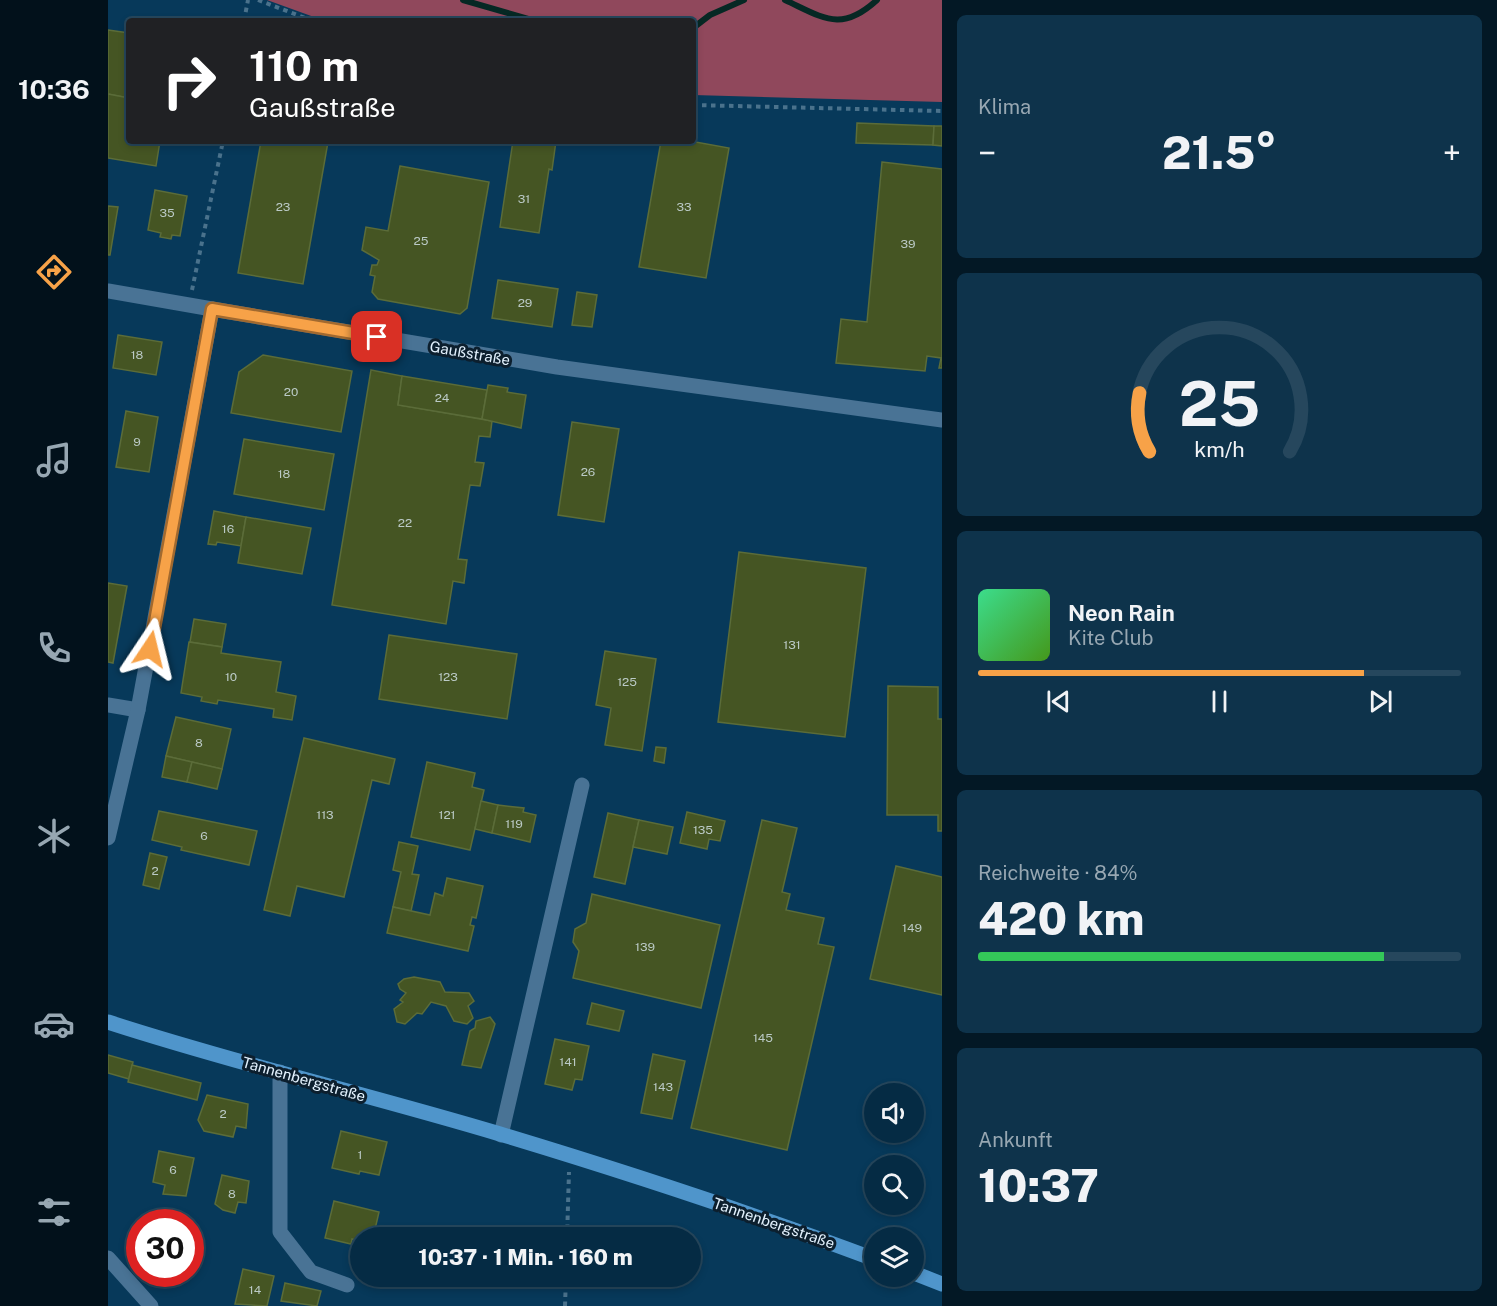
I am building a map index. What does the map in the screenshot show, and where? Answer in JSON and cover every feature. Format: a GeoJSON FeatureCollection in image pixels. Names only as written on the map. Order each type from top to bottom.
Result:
{"type":"FeatureCollection","features":[{"type":"Feature","properties":{"kind":"street","name":"Gaußstraße"},"geometry":{"type":"LineString","coordinates":[[108,291],[557,368],[942,420]]}},
{"type":"Feature","properties":{"kind":"street"},"geometry":{"type":"LineString","coordinates":[[108,838],[138,710],[212,309]]}},
{"type":"Feature","properties":{"kind":"street"},"geometry":{"type":"LineString","coordinates":[[108,705],[138,710]]}},
{"type":"Feature","properties":{"kind":"street"},"geometry":{"type":"LineString","coordinates":[[501,1135],[582,785]]}},
{"type":"Feature","properties":{"kind":"street","name":"Tannenbergstraße"},"geometry":{"type":"LineString","coordinates":[[108,1022],[176,1044],[501,1135],[779,1223],[864,1254]]}},
{"type":"Feature","properties":{"kind":"street"},"geometry":{"type":"LineString","coordinates":[[280,1072],[280,1233],[311,1272],[347,1285]]}},
{"type":"Feature","properties":{"kind":"street"},"geometry":{"type":"LineString","coordinates":[[108,1258],[151,1306]]}},
{"type":"Feature","properties":{"kind":"street"},"geometry":{"type":"LineString","coordinates":[[924,1277],[942,1284]]}},
{"type":"Feature","properties":{"kind":"path"},"geometry":{"type":"LineString","coordinates":[[245,18],[248,0]]}},
{"type":"Feature","properties":{"kind":"path"},"geometry":{"type":"LineString","coordinates":[[258,0],[305,18]]}},
{"type":"Feature","properties":{"kind":"path"},"geometry":{"type":"LineString","coordinates":[[696,105],[942,111]]}},
{"type":"Feature","properties":{"kind":"path"},"geometry":{"type":"LineString","coordinates":[[189,304],[222,144]]}},
{"type":"Feature","properties":{"kind":"path"},"geometry":{"type":"LineString","coordinates":[[567,1227],[569,1157]]}},
{"type":"Feature","properties":{"kind":"path"},"geometry":{"type":"LineString","coordinates":[[565,1306],[566,1287]]}},
{"type":"Feature","properties":{"kind":"shaded area"},"geometry":{"type":"Polygon","coordinates":[[[267,0],[942,0],[942,102],[696,95],[696,18],[317,18],[267,0]]]}},
{"type":"Feature","properties":{"kind":"building"},"geometry":{"type":"Polygon","coordinates":[[[108,30],[126,33],[126,97],[108,94],[108,30]]]}},
{"type":"Feature","properties":{"kind":"building"},"geometry":{"type":"Polygon","coordinates":[[[108,94],[126,97],[126,144],[160,144],[156,166],[108,158],[108,94]]]}},
{"type":"Feature","properties":{"kind":"building"},"geometry":{"type":"Polygon","coordinates":[[[857,123],[934,126],[933,145],[856,143],[857,123]]]}},
{"type":"Feature","properties":{"kind":"building"},"geometry":{"type":"Polygon","coordinates":[[[934,126],[942,126],[942,146],[933,145],[934,126]]]}},
{"type":"Feature","properties":{"kind":"building"},"geometry":{"type":"Polygon","coordinates":[[[696,142],[729,148],[706,278],[639,267],[660,144],[696,144],[696,142]]]}},
{"type":"Feature","properties":{"kind":"building"},"geometry":{"type":"Polygon","coordinates":[[[260,144],[328,144],[303,284],[238,273],[260,144]]]}},
{"type":"Feature","properties":{"kind":"building"},"geometry":{"type":"Polygon","coordinates":[[[513,144],[556,144],[552,170],[549,169],[539,233],[500,227],[513,144]]]}},
{"type":"Feature","properties":{"kind":"building"},"geometry":{"type":"Polygon","coordinates":[[[882,162],[942,169],[942,368],[939,368],[941,358],[927,356],[925,371],[836,363],[841,319],[867,322],[882,162]]]}},
{"type":"Feature","properties":{"kind":"building"},"geometry":{"type":"Polygon","coordinates":[[[400,166],[489,182],[467,308],[460,314],[378,299],[372,292],[375,276],[370,275],[372,265],[377,265],[379,260],[362,250],[366,227],[388,231],[400,166]]]}},
{"type":"Feature","properties":{"kind":"building"},"geometry":{"type":"Polygon","coordinates":[[[155,190],[187,196],[180,236],[172,235],[171,239],[160,237],[161,233],[148,230],[155,190]]]}},
{"type":"Feature","properties":{"kind":"building"},"geometry":{"type":"Polygon","coordinates":[[[108,206],[118,207],[110,255],[108,255],[108,206]]]}},
{"type":"Feature","properties":{"kind":"building"},"geometry":{"type":"Polygon","coordinates":[[[498,280],[558,289],[552,327],[492,318],[498,280]]]}},
{"type":"Feature","properties":{"kind":"building"},"geometry":{"type":"Polygon","coordinates":[[[577,292],[597,295],[592,327],[572,325],[577,292]]]}},
{"type":"Feature","properties":{"kind":"building"},"geometry":{"type":"Polygon","coordinates":[[[118,335],[162,342],[156,375],[113,368],[118,335]]]}},
{"type":"Feature","properties":{"kind":"building"},"geometry":{"type":"Polygon","coordinates":[[[263,355],[352,371],[341,432],[231,413],[239,372],[263,355]]]}},
{"type":"Feature","properties":{"kind":"building"},"geometry":{"type":"Polygon","coordinates":[[[371,370],[402,376],[398,405],[492,421],[490,437],[479,436],[475,462],[484,463],[480,486],[470,485],[458,559],[467,560],[464,583],[453,581],[446,624],[332,605],[371,370]]]}},
{"type":"Feature","properties":{"kind":"building"},"geometry":{"type":"Polygon","coordinates":[[[402,376],[487,390],[482,419],[398,405],[402,376]]]}},
{"type":"Feature","properties":{"kind":"building"},"geometry":{"type":"Polygon","coordinates":[[[488,385],[508,388],[507,392],[526,395],[521,428],[482,419],[488,385]]]}},
{"type":"Feature","properties":{"kind":"building"},"geometry":{"type":"Polygon","coordinates":[[[126,411],[158,417],[149,472],[116,467],[126,411]]]}},
{"type":"Feature","properties":{"kind":"building"},"geometry":{"type":"Polygon","coordinates":[[[572,422],[619,429],[604,522],[558,515],[572,422]]]}},
{"type":"Feature","properties":{"kind":"building"},"geometry":{"type":"Polygon","coordinates":[[[244,439],[334,454],[324,510],[234,494],[244,439]]]}},
{"type":"Feature","properties":{"kind":"building"},"geometry":{"type":"Polygon","coordinates":[[[214,511],[246,517],[241,546],[217,542],[216,545],[208,544],[214,511]]]}},
{"type":"Feature","properties":{"kind":"building"},"geometry":{"type":"Polygon","coordinates":[[[246,517],[311,528],[302,574],[238,563],[246,517]]]}},
{"type":"Feature","properties":{"kind":"building"},"geometry":{"type":"Polygon","coordinates":[[[739,552],[866,568],[845,737],[718,722],[739,552]]]}},
{"type":"Feature","properties":{"kind":"building"},"geometry":{"type":"Polygon","coordinates":[[[108,583],[127,586],[113,663],[108,662],[108,583]]]}},
{"type":"Feature","properties":{"kind":"building"},"geometry":{"type":"Polygon","coordinates":[[[194,619],[226,624],[222,647],[190,642],[194,619]]]}},
{"type":"Feature","properties":{"kind":"building"},"geometry":{"type":"Polygon","coordinates":[[[389,635],[517,654],[507,719],[379,699],[389,635]]]}},
{"type":"Feature","properties":{"kind":"building"},"geometry":{"type":"Polygon","coordinates":[[[189,642],[222,647],[221,653],[281,662],[276,692],[296,696],[292,720],[273,717],[274,709],[218,700],[217,704],[201,701],[202,697],[181,693],[189,642]]]}},
{"type":"Feature","properties":{"kind":"building"},"geometry":{"type":"Polygon","coordinates":[[[605,651],[656,659],[642,751],[605,745],[611,708],[596,705],[605,651]]]}},
{"type":"Feature","properties":{"kind":"building"},"geometry":{"type":"Polygon","coordinates":[[[888,686],[938,687],[938,719],[942,719],[942,831],[938,831],[938,815],[887,815],[888,686]]]}},
{"type":"Feature","properties":{"kind":"building"},"geometry":{"type":"Polygon","coordinates":[[[176,717],[231,729],[222,769],[166,756],[176,717]]]}},
{"type":"Feature","properties":{"kind":"building"},"geometry":{"type":"Polygon","coordinates":[[[304,738],[395,759],[389,784],[372,780],[344,897],[297,886],[290,916],[264,910],[304,738]]]}},
{"type":"Feature","properties":{"kind":"building"},"geometry":{"type":"Polygon","coordinates":[[[656,747],[666,748],[664,763],[654,761],[656,747]]]}},
{"type":"Feature","properties":{"kind":"building"},"geometry":{"type":"Polygon","coordinates":[[[166,756],[192,762],[187,782],[162,777],[166,756]]]}},
{"type":"Feature","properties":{"kind":"building"},"geometry":{"type":"Polygon","coordinates":[[[192,762],[222,769],[217,789],[187,782],[192,762]]]}},
{"type":"Feature","properties":{"kind":"building"},"geometry":{"type":"Polygon","coordinates":[[[427,762],[475,773],[472,787],[484,790],[470,850],[411,837],[427,762]]]}},
{"type":"Feature","properties":{"kind":"building"},"geometry":{"type":"Polygon","coordinates":[[[481,801],[498,805],[492,833],[475,829],[481,801]]]}},
{"type":"Feature","properties":{"kind":"building"},"geometry":{"type":"Polygon","coordinates":[[[498,805],[524,808],[523,812],[536,815],[530,842],[492,833],[498,805]]]}},
{"type":"Feature","properties":{"kind":"building"},"geometry":{"type":"Polygon","coordinates":[[[159,811],[257,831],[249,865],[181,850],[182,847],[152,840],[159,811]]]}},
{"type":"Feature","properties":{"kind":"building"},"geometry":{"type":"Polygon","coordinates":[[[687,812],[725,821],[720,841],[709,839],[707,849],[680,843],[687,812]]]}},
{"type":"Feature","properties":{"kind":"building"},"geometry":{"type":"Polygon","coordinates":[[[608,813],[639,820],[625,884],[594,877],[608,813]]]}},
{"type":"Feature","properties":{"kind":"building"},"geometry":{"type":"Polygon","coordinates":[[[639,820],[673,827],[667,854],[633,847],[639,820]]]}},
{"type":"Feature","properties":{"kind":"building"},"geometry":{"type":"Polygon","coordinates":[[[762,820],[797,828],[782,892],[790,894],[786,910],[824,918],[818,944],[834,947],[787,1150],[691,1128],[762,820]]]}},
{"type":"Feature","properties":{"kind":"building"},"geometry":{"type":"Polygon","coordinates":[[[399,842],[418,846],[412,874],[419,875],[411,911],[393,907],[401,872],[393,870],[399,842]]]}},
{"type":"Feature","properties":{"kind":"building"},"geometry":{"type":"Polygon","coordinates":[[[150,853],[167,857],[159,889],[143,885],[150,853]]]}},
{"type":"Feature","properties":{"kind":"building"},"geometry":{"type":"Polygon","coordinates":[[[896,866],[942,877],[942,995],[870,979],[896,866]]]}},
{"type":"Feature","properties":{"kind":"building"},"geometry":{"type":"Polygon","coordinates":[[[447,878],[483,886],[476,918],[472,917],[470,925],[474,926],[468,951],[387,933],[393,907],[430,915],[435,893],[443,896],[447,878]]]}},
{"type":"Feature","properties":{"kind":"building"},"geometry":{"type":"Polygon","coordinates":[[[592,894],[720,925],[701,1008],[573,978],[579,951],[573,942],[575,929],[586,923],[592,894]]]}},
{"type":"Feature","properties":{"kind":"building"},"geometry":{"type":"Polygon","coordinates":[[[414,977],[440,982],[445,992],[469,993],[474,1001],[468,1006],[473,1018],[467,1024],[454,1021],[446,1006],[431,1002],[422,1014],[417,1013],[405,1024],[397,1022],[394,1009],[403,1002],[400,1000],[406,993],[400,989],[398,984],[404,979],[414,977]]]}},
{"type":"Feature","properties":{"kind":"building"},"geometry":{"type":"Polygon","coordinates":[[[592,1003],[624,1011],[619,1031],[587,1024],[592,1003]]]}},
{"type":"Feature","properties":{"kind":"building"},"geometry":{"type":"Polygon","coordinates":[[[490,1017],[495,1024],[481,1068],[462,1065],[470,1031],[475,1028],[476,1021],[490,1017]]]}},
{"type":"Feature","properties":{"kind":"building"},"geometry":{"type":"Polygon","coordinates":[[[555,1039],[589,1046],[582,1080],[575,1079],[572,1090],[545,1084],[555,1039]]]}},
{"type":"Feature","properties":{"kind":"building"},"geometry":{"type":"Polygon","coordinates":[[[653,1054],[685,1061],[672,1119],[641,1113],[653,1054]]]}},
{"type":"Feature","properties":{"kind":"building"},"geometry":{"type":"Polygon","coordinates":[[[108,1055],[133,1062],[129,1079],[108,1073],[108,1055]]]}},
{"type":"Feature","properties":{"kind":"building"},"geometry":{"type":"Polygon","coordinates":[[[132,1065],[201,1083],[197,1100],[128,1082],[132,1065]]]}},
{"type":"Feature","properties":{"kind":"building"},"geometry":{"type":"Polygon","coordinates":[[[207,1095],[248,1104],[246,1128],[236,1126],[233,1137],[204,1131],[198,1120],[207,1095]]]}},
{"type":"Feature","properties":{"kind":"building"},"geometry":{"type":"Polygon","coordinates":[[[341,1131],[387,1142],[379,1175],[360,1171],[359,1174],[332,1168],[341,1131]]]}},
{"type":"Feature","properties":{"kind":"building"},"geometry":{"type":"Polygon","coordinates":[[[159,1151],[194,1158],[186,1196],[163,1194],[165,1185],[153,1182],[159,1151]]]}},
{"type":"Feature","properties":{"kind":"building"},"geometry":{"type":"Polygon","coordinates":[[[222,1175],[249,1181],[246,1203],[238,1202],[235,1213],[223,1210],[215,1204],[222,1175]]]}},
{"type":"Feature","properties":{"kind":"building"},"geometry":{"type":"Polygon","coordinates":[[[334,1201],[379,1212],[376,1227],[350,1227],[350,1244],[325,1238],[334,1201]]]}},
{"type":"Feature","properties":{"kind":"building"},"geometry":{"type":"Polygon","coordinates":[[[243,1269],[274,1276],[267,1306],[235,1304],[243,1269]]]}},
{"type":"Feature","properties":{"kind":"building"},"geometry":{"type":"Polygon","coordinates":[[[285,1283],[321,1291],[317,1306],[281,1301],[285,1283]]]}},
{"type":"Feature","properties":{"kind":"waterway"},"geometry":{"type":"LineString","coordinates":[[463,0],[525,18]]}},
{"type":"Feature","properties":{"kind":"waterway"},"geometry":{"type":"LineString","coordinates":[[696,26],[710,15],[744,0]]}},
{"type":"Feature","properties":{"kind":"waterway"},"geometry":{"type":"LineString","coordinates":[[785,0],[822,17],[832,19],[853,16],[877,0]]}},
{"type":"Feature","properties":{"kind":"route"},"geometry":{"type":"LineString","coordinates":[[150,649],[212,309],[377,337]]}}]}
